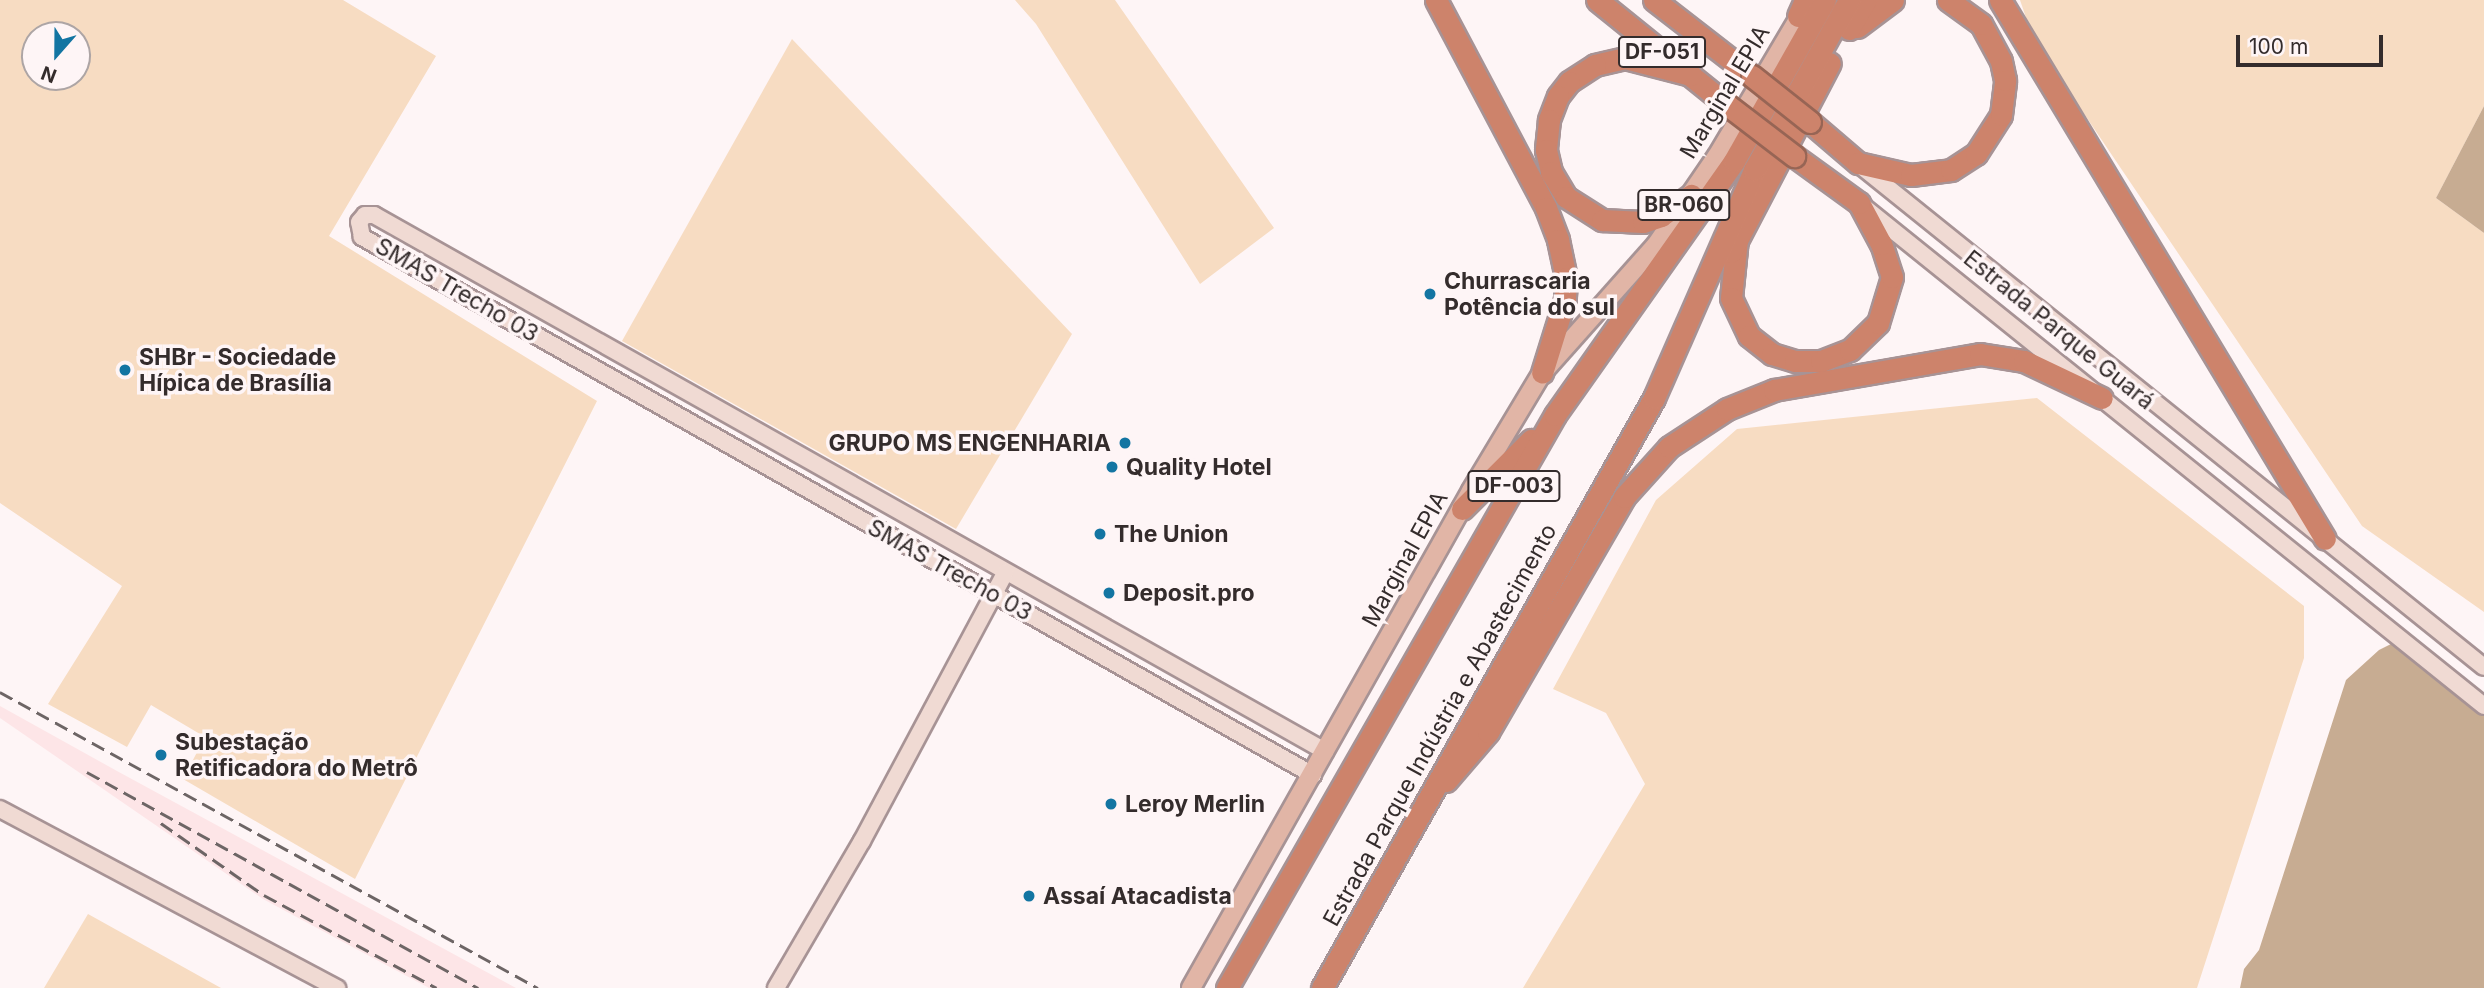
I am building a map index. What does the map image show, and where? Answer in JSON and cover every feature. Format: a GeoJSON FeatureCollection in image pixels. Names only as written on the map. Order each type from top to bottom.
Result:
{"type":"FeatureCollection","features":[{"type":"Feature","properties":{"kind":"highway","name":"Estrada Parque Guará"},"geometry":{"type":"LineString","coordinates":[[1597,0],[1726,104],[1859,203]]}},
{"type":"Feature","properties":{"kind":"highway","name":"Estrada Parque Guará"},"geometry":{"type":"LineString","coordinates":[[1654,0],[1858,163]]}},
{"type":"Feature","properties":{"kind":"highway"},"geometry":{"type":"LineString","coordinates":[[1668,0],[1679,20]]}},
{"type":"Feature","properties":{"kind":"highway","name":"DF-003"},"geometry":{"type":"LineString","coordinates":[[1227,988],[1555,415],[1602,343],[1673,250],[1734,161],[1825,0]]}},
{"type":"Feature","properties":{"kind":"highway","name":"Estrada Parque Indústria e Abastecimento"},"geometry":{"type":"LineString","coordinates":[[1322,988],[1654,398],[1754,170],[1849,0]]}},
{"type":"Feature","properties":{"kind":"highway"},"geometry":{"type":"LineString","coordinates":[[1654,398],[1681,362],[1737,239],[1866,0]]}},
{"type":"Feature","properties":{"kind":"highway"},"geometry":{"type":"LineString","coordinates":[[1841,44],[1874,10],[1893,0]]}},
{"type":"Feature","properties":{"kind":"highway"},"geometry":{"type":"LineString","coordinates":[[1858,163],[1911,175],[1933,175],[1965,163],[1993,131],[2004,98],[2001,61],[1981,24],[1948,0]]}},
{"type":"Feature","properties":{"kind":"highway"},"geometry":{"type":"LineString","coordinates":[[2000,0],[2325,539]]}},
{"type":"Feature","properties":{"kind":"highway"},"geometry":{"type":"LineString","coordinates":[[1435,6],[1546,208],[1558,240],[1564,299],[1542,373]]}},
{"type":"Feature","properties":{"kind":"highway"},"geometry":{"type":"LineString","coordinates":[[1688,198],[1661,216],[1643,222],[1602,220],[1566,197],[1551,172],[1546,150],[1549,120],[1558,96],[1569,82],[1595,65],[1625,58],[1691,75]]}},
{"type":"Feature","properties":{"kind":"highway"},"geometry":{"type":"LineString","coordinates":[[1673,250],[1688,198]]}},
{"type":"Feature","properties":{"kind":"highway"},"geometry":{"type":"LineString","coordinates":[[1737,239],[1729,285],[1741,324],[1772,354],[1795,361],[1821,361],[1863,341],[1878,323],[1891,292],[1889,263],[1859,203]]}},
{"type":"Feature","properties":{"kind":"highway"},"geometry":{"type":"LineString","coordinates":[[1425,803],[1488,732],[1624,497],[1669,447],[1727,409],[1774,390],[1980,354],[2024,360],[2102,398]]}},
{"type":"Feature","properties":{"kind":"highway"},"geometry":{"type":"LineString","coordinates":[[1462,509],[1555,415]]}},
{"type":"Feature","properties":{"kind":"main road","name":"Marginal EPIA"},"geometry":{"type":"LineString","coordinates":[[1191,988],[1542,373],[1656,245],[1688,198],[1804,5]]}},
{"type":"Feature","properties":{"kind":"street","name":"Estrada Parque Guará"},"geometry":{"type":"LineString","coordinates":[[1858,163],[2484,667]]}},
{"type":"Feature","properties":{"kind":"street","name":"Estrada Parque Guará"},"geometry":{"type":"LineString","coordinates":[[1859,203],[2484,706]]}},
{"type":"Feature","properties":{"kind":"street","name":"SMAS Trecho 03"},"geometry":{"type":"LineString","coordinates":[[1313,775],[362,237],[358,230],[362,218],[374,215],[839,481],[1325,751]]}},
{"type":"Feature","properties":{"kind":"street"},"geometry":{"type":"LineString","coordinates":[[827,501],[839,481]]}},
{"type":"Feature","properties":{"kind":"street"},"geometry":{"type":"LineString","coordinates":[[776,988],[862,841],[1005,573]]}},
{"type":"Feature","properties":{"kind":"street"},"geometry":{"type":"LineString","coordinates":[[1272,752],[1283,730]]}},
{"type":"Feature","properties":{"kind":"street"},"geometry":{"type":"LineString","coordinates":[[0,808],[337,988]]}},
{"type":"Feature","properties":{"kind":"shaded area"},"geometry":{"type":"Polygon","coordinates":[[[0,0],[343,0],[436,56],[329,236],[597,401],[355,879],[183,779],[205,737],[151,705],[127,747],[48,704],[122,586],[0,503],[0,0]]]}},
{"type":"Feature","properties":{"kind":"shaded area"},"geometry":{"type":"Polygon","coordinates":[[[1015,0],[1115,0],[1274,228],[1200,284],[1036,24],[1015,0]]]}},
{"type":"Feature","properties":{"kind":"shaded area"},"geometry":{"type":"Polygon","coordinates":[[[2020,0],[2484,0],[2484,106],[2436,198],[2484,233],[2484,612],[2362,526],[2033,38],[2020,0]]]}},
{"type":"Feature","properties":{"kind":"shaded area"},"geometry":{"type":"Polygon","coordinates":[[[792,39],[1072,334],[956,529],[622,341],[792,39]]]}},
{"type":"Feature","properties":{"kind":"shaded area"},"geometry":{"type":"Polygon","coordinates":[[[2484,106],[2484,233],[2436,198],[2484,106]]]}},
{"type":"Feature","properties":{"kind":"shaded area"},"geometry":{"type":"Polygon","coordinates":[[[2037,398],[2304,606],[2304,658],[2197,988],[1523,988],[1645,784],[1606,713],[1553,689],[1656,500],[1737,429],[2037,398]]]}},
{"type":"Feature","properties":{"kind":"shaded area"},"geometry":{"type":"Polygon","coordinates":[[[2395,642],[2484,712],[2484,988],[2240,988],[2244,969],[2259,950],[2346,680],[2379,650],[2395,642]]]}},
{"type":"Feature","properties":{"kind":"shaded area"},"geometry":{"type":"Polygon","coordinates":[[[0,706],[516,988],[429,988],[263,899],[0,718],[0,706]]]}},
{"type":"Feature","properties":{"kind":"shaded area"},"geometry":{"type":"Polygon","coordinates":[[[88,914],[221,988],[44,988],[88,914]]]}},
{"type":"Feature","properties":{"kind":"railway"},"geometry":{"type":"LineString","coordinates":[[0,692],[538,988]]}},
{"type":"Feature","properties":{"kind":"railway"},"geometry":{"type":"LineString","coordinates":[[87,772],[478,988]]}},
{"type":"Feature","properties":{"kind":"railway"},"geometry":{"type":"LineString","coordinates":[[161,823],[264,895],[437,988]]}},
{"type":"Feature","properties":{"kind":"place","name":"Churrascaria Potência do sul"},"geometry":{"type":"Point","coordinates":[1430,294]}},
{"type":"Feature","properties":{"kind":"place","name":"SHBr - Sociedade Hípica de Brasília"},"geometry":{"type":"Point","coordinates":[125,370]}},
{"type":"Feature","properties":{"kind":"place","name":"GRUPO MS ENGENHARIA"},"geometry":{"type":"Point","coordinates":[1125,443]}},
{"type":"Feature","properties":{"kind":"place","name":"Quality Hotel"},"geometry":{"type":"Point","coordinates":[1112,467]}},
{"type":"Feature","properties":{"kind":"place","name":"The Union"},"geometry":{"type":"Point","coordinates":[1100,534]}},
{"type":"Feature","properties":{"kind":"place","name":"Deposit.pro"},"geometry":{"type":"Point","coordinates":[1109,593]}},
{"type":"Feature","properties":{"kind":"place","name":"Subestação Retificadora do Metrô"},"geometry":{"type":"Point","coordinates":[161,755]}},
{"type":"Feature","properties":{"kind":"place","name":"Leroy Merlin"},"geometry":{"type":"Point","coordinates":[1111,804]}},
{"type":"Feature","properties":{"kind":"place","name":"Assaí Atacadista"},"geometry":{"type":"Point","coordinates":[1029,896]}}]}
